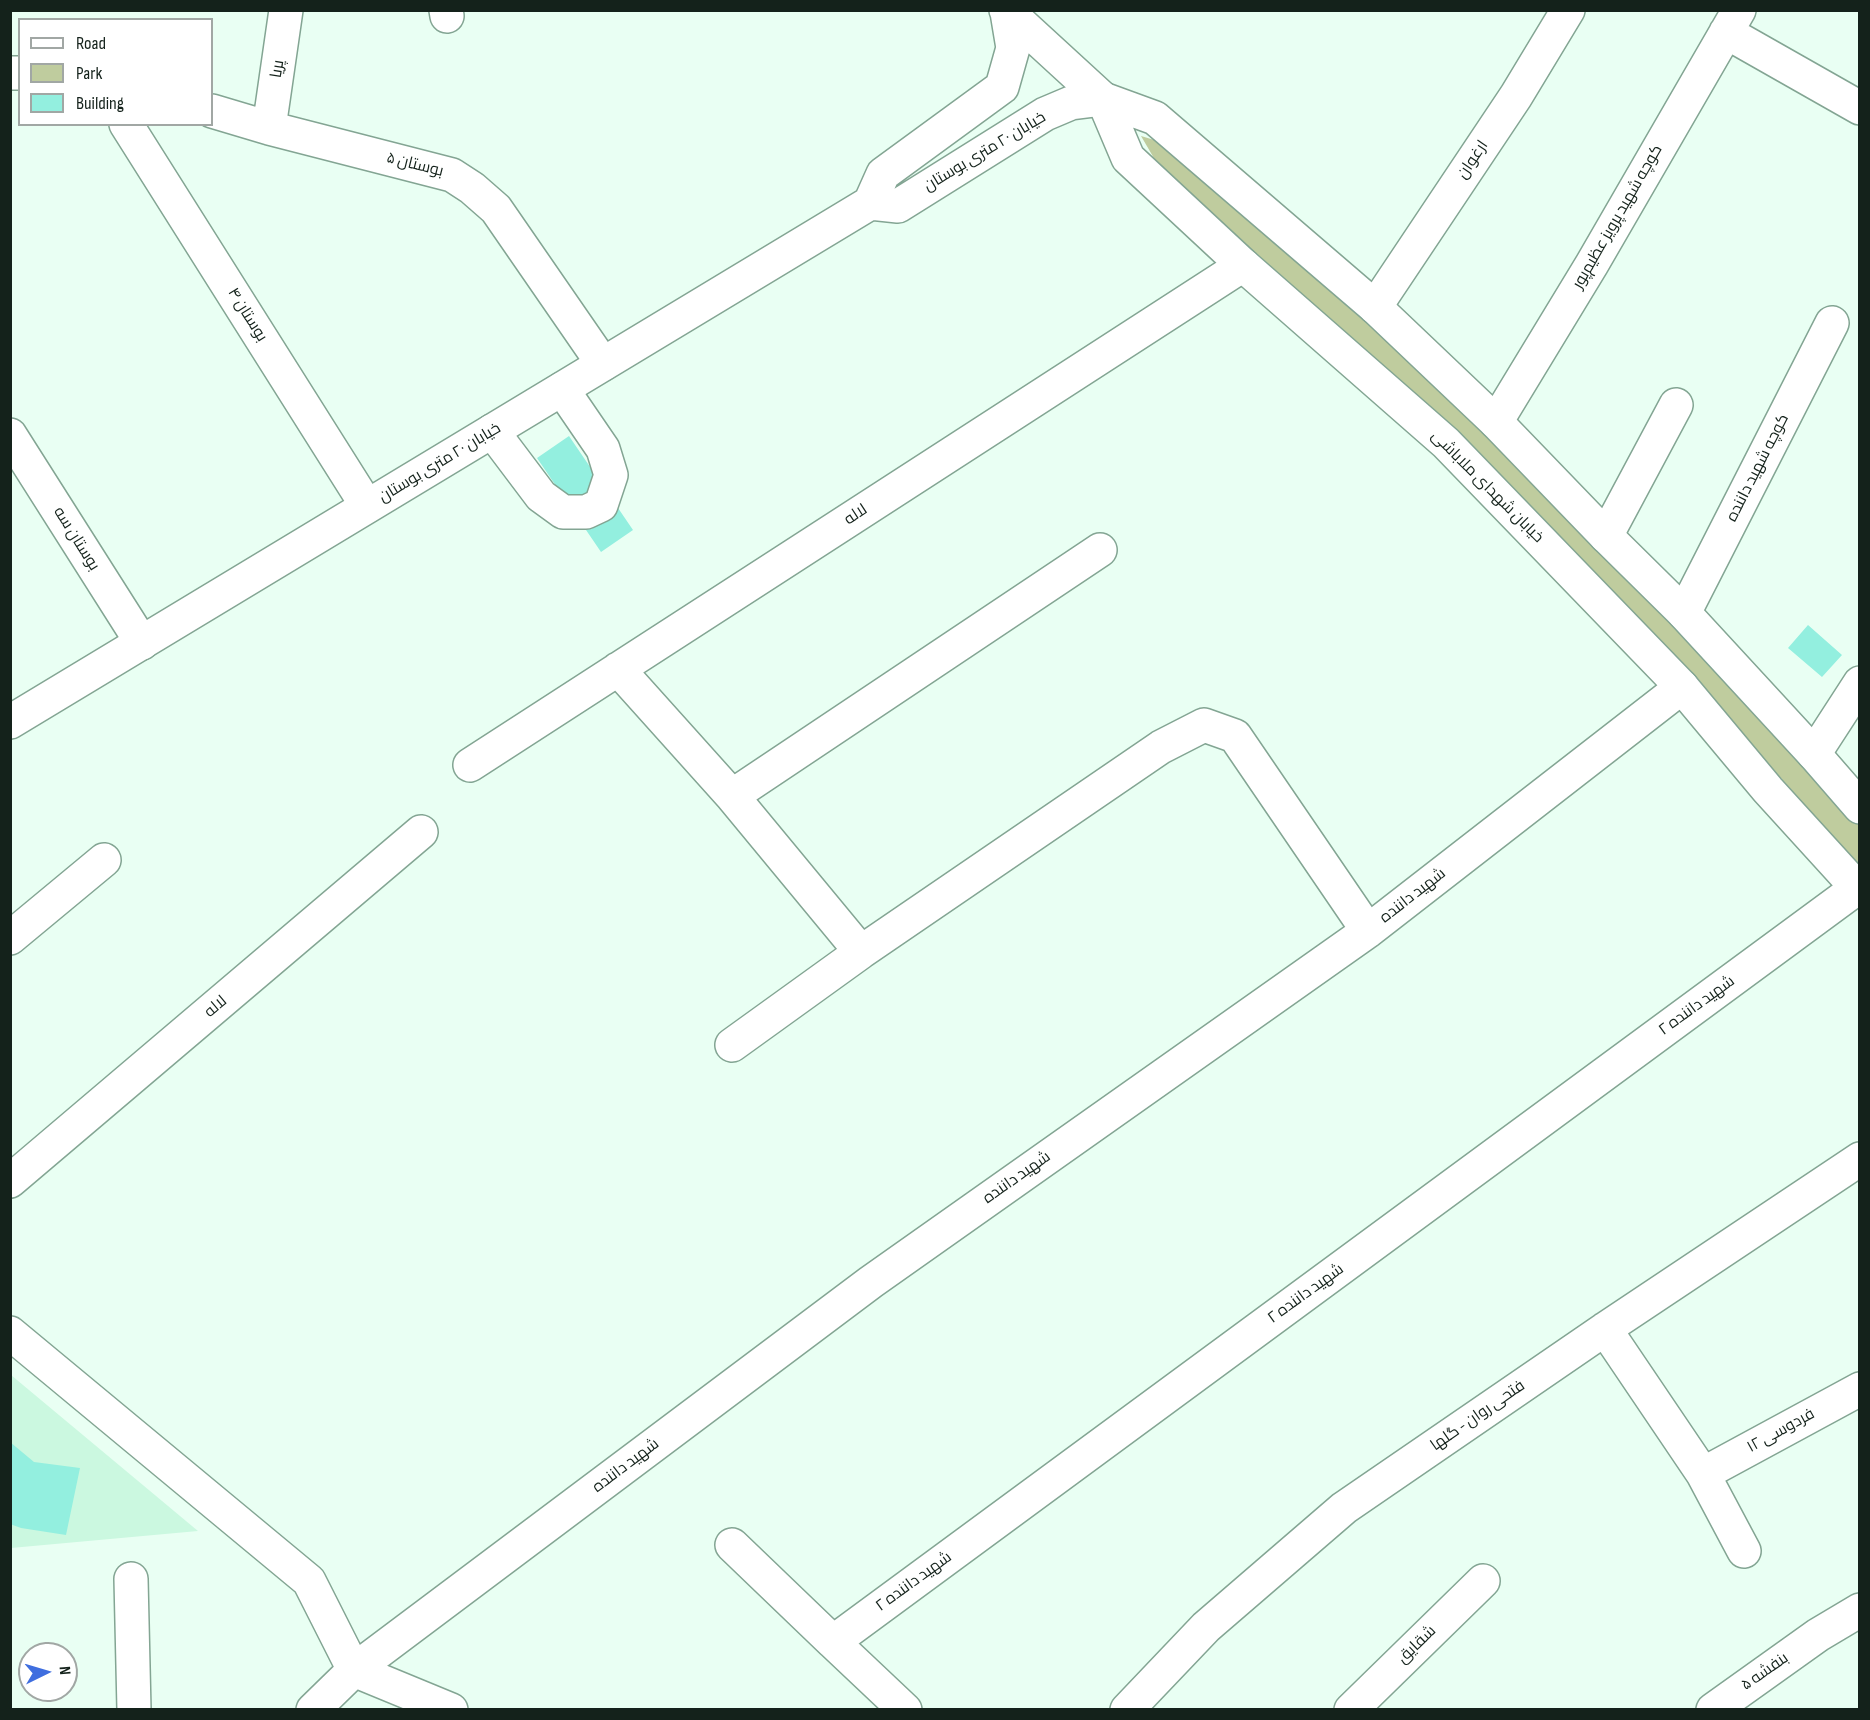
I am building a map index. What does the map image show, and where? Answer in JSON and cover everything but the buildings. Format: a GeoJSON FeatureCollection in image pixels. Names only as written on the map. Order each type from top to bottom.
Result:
{"type":"FeatureCollection","features":[{"type":"Feature","properties":{"kind":"street","name":"پریا"},"geometry":{"type":"LineString","coordinates":[[269,128],[286,10]]}},
{"type":"Feature","properties":{"kind":"street","name":"ارغوان"},"geometry":{"type":"LineString","coordinates":[[1375,307],[1516,96],[1568,10]]}},
{"type":"Feature","properties":{"kind":"street","name":"خیابان شهدای ملاباشی"},"geometry":{"type":"LineString","coordinates":[[1006,11],[1103,99],[1155,118],[1375,307],[1496,422],[1684,613],[1860,807]]}},
{"type":"Feature","properties":{"kind":"street"},"geometry":{"type":"LineString","coordinates":[[870,203],[883,174],[1002,87],[1013,48],[1006,11]]}},
{"type":"Feature","properties":{"kind":"street"},"geometry":{"type":"LineString","coordinates":[[1732,21],[1860,108]]}},
{"type":"Feature","properties":{"kind":"street","name":"کوچه شهید پرویز عظیم‌پور"},"geometry":{"type":"LineString","coordinates":[[1496,422],[1592,264],[1732,21]]}},
{"type":"Feature","properties":{"kind":"street","name":"خیابان شهدای ملاباشی"},"geometry":{"type":"LineString","coordinates":[[1103,99],[1128,158],[1243,265],[1446,443],[1682,687],[1768,790],[1858,890]]}},
{"type":"Feature","properties":{"kind":"street","name":"خیابان ۲۰ متری بوستان"},"geometry":{"type":"LineString","coordinates":[[10,722],[870,203],[898,206],[1045,114],[1071,103],[1103,99]]}},
{"type":"Feature","properties":{"kind":"street","name":"بوستان ۵"},"geometry":{"type":"LineString","coordinates":[[213,111],[452,175],[472,188],[496,209],[603,364]]}},
{"type":"Feature","properties":{"kind":"street","name":"بوستان ۴"},"geometry":{"type":"LineString","coordinates":[[127,126],[367,507]]}},
{"type":"Feature","properties":{"kind":"street","name":"لاله"},"geometry":{"type":"LineString","coordinates":[[470,765],[1243,265]]}},
{"type":"Feature","properties":{"kind":"street","name":"کوچه شهید داننده"},"geometry":{"type":"LineString","coordinates":[[1684,613],[1832,323]]}},
{"type":"Feature","properties":{"kind":"street"},"geometry":{"type":"LineString","coordinates":[[492,431],[541,496],[563,512],[586,512],[601,505],[611,475],[603,449],[562,389]]}},
{"type":"Feature","properties":{"kind":"street"},"geometry":{"type":"LineString","coordinates":[[1606,536],[1676,405]]}},
{"type":"Feature","properties":{"kind":"street","name":"بوستان سه"},"geometry":{"type":"LineString","coordinates":[[10,435],[142,643]]}},
{"type":"Feature","properties":{"kind":"street"},"geometry":{"type":"LineString","coordinates":[[732,796],[1100,550]]}},
{"type":"Feature","properties":{"kind":"street"},"geometry":{"type":"LineString","coordinates":[[618,669],[732,796],[861,952]]}},
{"type":"Feature","properties":{"kind":"street"},"geometry":{"type":"LineString","coordinates":[[1814,754],[1860,683]]}},
{"type":"Feature","properties":{"kind":"street","name":"شهید داننده"},"geometry":{"type":"LineString","coordinates":[[313,1710],[354,1670],[871,1282],[1368,931],[1682,687]]}},
{"type":"Feature","properties":{"kind":"street"},"geometry":{"type":"LineString","coordinates":[[732,1045],[861,952],[1161,747],[1204,725],[1235,736],[1368,931]]}},
{"type":"Feature","properties":{"kind":"street","name":"لاله"},"geometry":{"type":"LineString","coordinates":[[10,1181],[421,832]]}},
{"type":"Feature","properties":{"kind":"street"},"geometry":{"type":"LineString","coordinates":[[10,938],[104,860]]}},
{"type":"Feature","properties":{"kind":"street","name":"شهید داننده ۲"},"geometry":{"type":"LineString","coordinates":[[833,1642],[1858,890]]}},
{"type":"Feature","properties":{"kind":"street","name":"فتحی روان - گلها"},"geometry":{"type":"LineString","coordinates":[[1127,1710],[1206,1627],[1344,1508],[1605,1329],[1860,1159]]}},
{"type":"Feature","properties":{"kind":"street"},"geometry":{"type":"LineString","coordinates":[[1605,1329],[1703,1474],[1744,1551]]}},
{"type":"Feature","properties":{"kind":"street"},"geometry":{"type":"LineString","coordinates":[[10,1333],[309,1581],[354,1670],[451,1710]]}},
{"type":"Feature","properties":{"kind":"street","name":"فردوسی ۱۲"},"geometry":{"type":"LineString","coordinates":[[1703,1474],[1860,1389]]}},
{"type":"Feature","properties":{"kind":"street"},"geometry":{"type":"LineString","coordinates":[[732,1545],[905,1710]]}},
{"type":"Feature","properties":{"kind":"street"},"geometry":{"type":"LineString","coordinates":[[131,1579],[134,1710]]}},
{"type":"Feature","properties":{"kind":"street","name":"شقایق"},"geometry":{"type":"LineString","coordinates":[[1351,1710],[1484,1581]]}},
{"type":"Feature","properties":{"kind":"street","name":"بنفشه ۵"},"geometry":{"type":"LineString","coordinates":[[1713,1710],[1818,1635],[1860,1610]]}},
{"type":"Feature","properties":{"kind":"shaded area"},"geometry":{"type":"Polygon","coordinates":[[[11,1375],[198,1531],[11,1548],[11,1375]]]}},
{"type":"Feature","properties":{"kind":"green space"},"geometry":{"type":"Polygon","coordinates":[[[1141,136],[1171,145],[1366,319],[1483,428],[1707,654],[1859,826],[1859,867],[1693,678],[1165,177],[1141,136]]]}}]}
